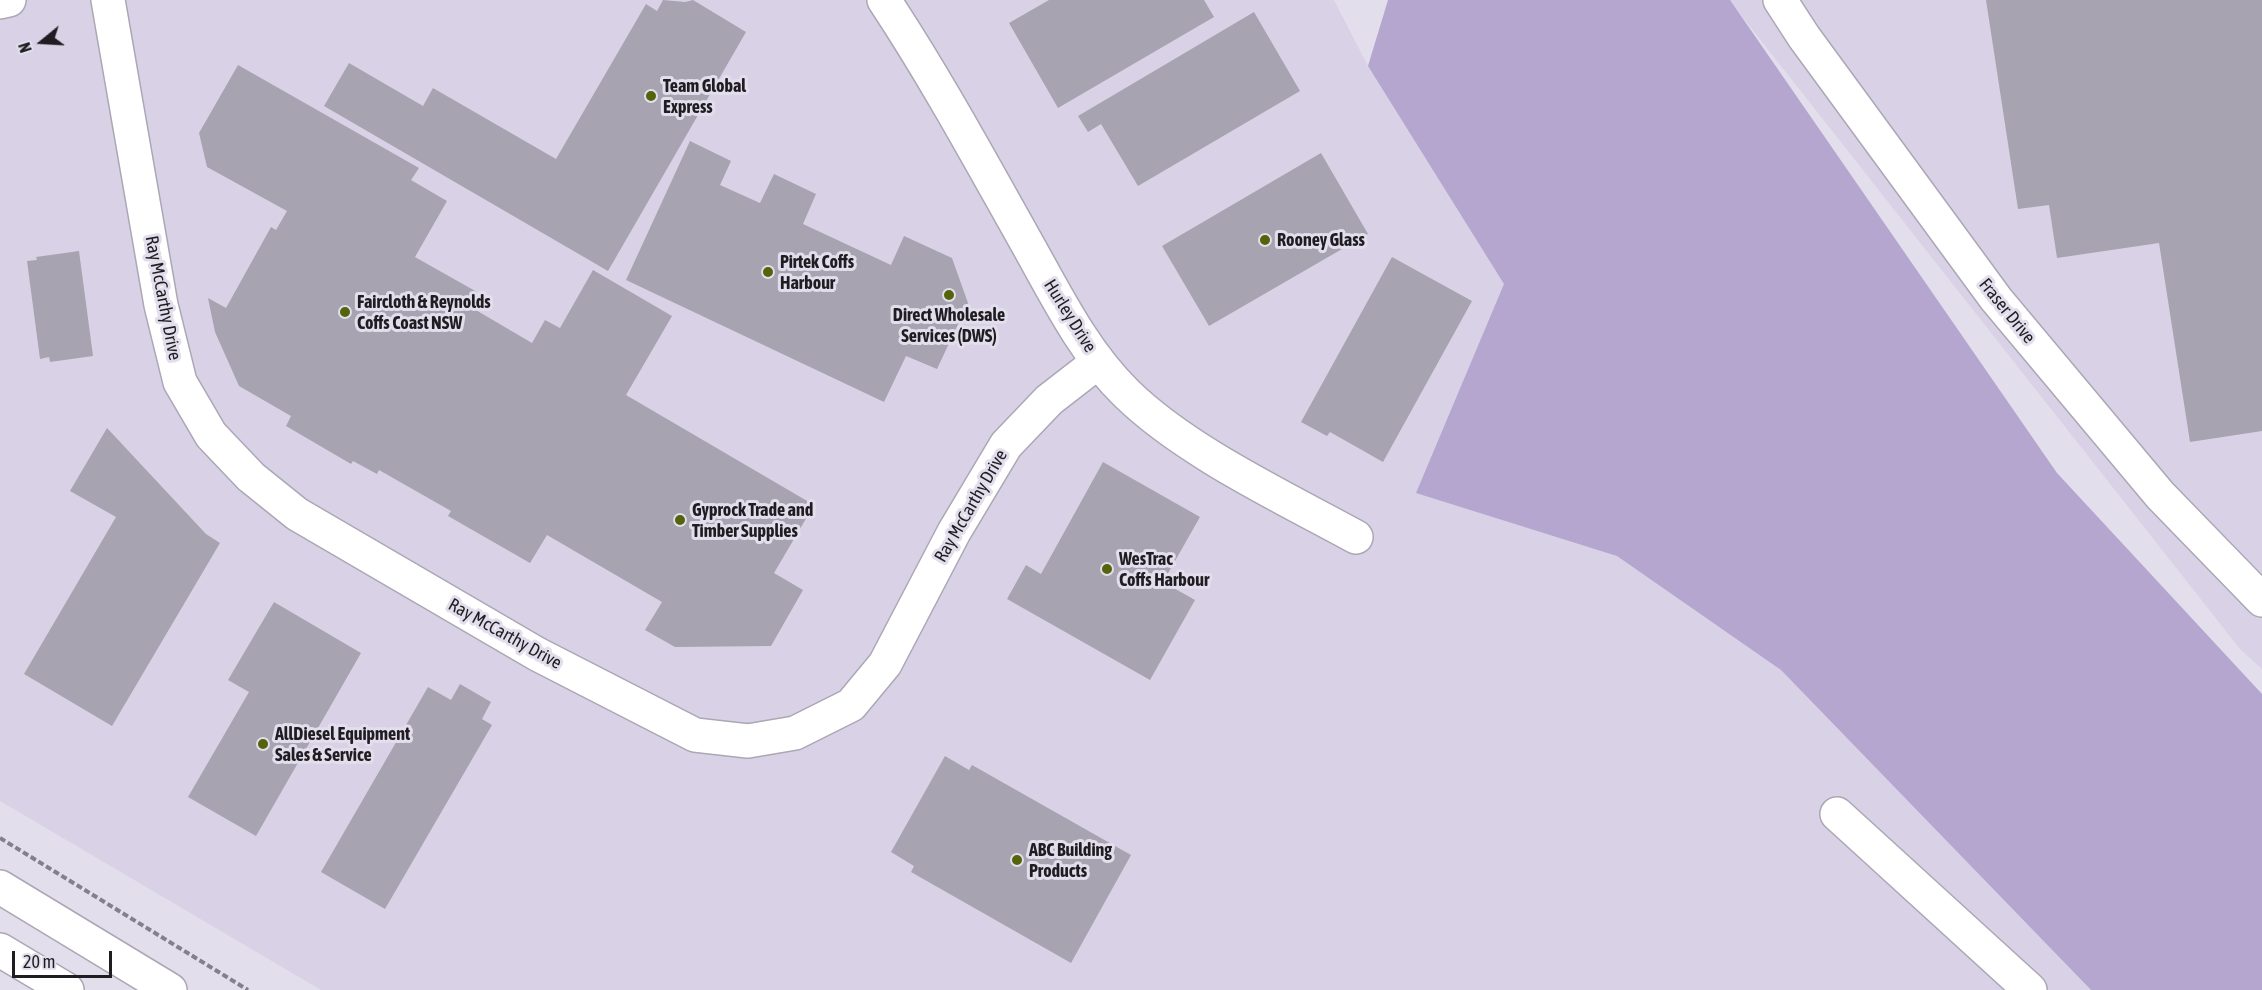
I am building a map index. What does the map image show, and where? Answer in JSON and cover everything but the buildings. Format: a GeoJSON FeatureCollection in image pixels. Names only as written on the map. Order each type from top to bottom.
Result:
{"type":"FeatureCollection","features":[{"type":"Feature","properties":{"kind":"main road"},"geometry":{"type":"LineString","coordinates":[[0,2],[9,0]]}},
{"type":"Feature","properties":{"kind":"main road","name":"Ray McCarthy Drive"},"geometry":{"type":"LineString","coordinates":[[108,0],[161,305],[180,382],[211,435],[251,477],[297,514],[537,654],[695,735],[748,741],[795,733],[851,705],[885,664],[954,532],[1006,445],[1049,400],[1098,362]]}},
{"type":"Feature","properties":{"kind":"main road","name":"Hurley Drive"},"geometry":{"type":"LineString","coordinates":[[884,0],[930,70],[1064,309],[1098,362],[1126,393],[1195,446],[1356,537]]}},
{"type":"Feature","properties":{"kind":"main road","name":"Fraser Drive"},"geometry":{"type":"LineString","coordinates":[[1780,0],[1811,46],[1996,299],[2160,495],[2262,600]]}},
{"type":"Feature","properties":{"kind":"main road"},"geometry":{"type":"LineString","coordinates":[[1837,814],[2030,990]]}},
{"type":"Feature","properties":{"kind":"main road"},"geometry":{"type":"LineString","coordinates":[[0,887],[170,990]]}},
{"type":"Feature","properties":{"kind":"main road"},"geometry":{"type":"LineString","coordinates":[[0,950],[67,990]]}},
{"type":"Feature","properties":{"kind":"path"},"geometry":{"type":"LineString","coordinates":[[0,838],[248,990]]}},
{"type":"Feature","properties":{"kind":"shaded area"},"geometry":{"type":"Polygon","coordinates":[[[0,0],[1334,0],[1368,66],[1781,670],[2091,990],[321,990],[0,801],[0,0]]]}},
{"type":"Feature","properties":{"kind":"shaded area"},"geometry":{"type":"Polygon","coordinates":[[[1388,0],[1730,0],[2057,473],[2262,694],[2262,990],[2091,990],[1781,670],[1617,556],[1416,493],[1504,284],[1368,66],[1388,0]]]}},
{"type":"Feature","properties":{"kind":"shaded area"},"geometry":{"type":"Polygon","coordinates":[[[1729,0],[2262,0],[2262,669],[2240,649],[1729,0]]]}},
{"type":"Feature","properties":{"kind":"place","name":"Team Global Express"},"geometry":{"type":"Point","coordinates":[651,96]}},
{"type":"Feature","properties":{"kind":"place","name":"Rooney Glass"},"geometry":{"type":"Point","coordinates":[1265,240]}},
{"type":"Feature","properties":{"kind":"place","name":"Pirtek Coffs Harbour"},"geometry":{"type":"Point","coordinates":[768,272]}},
{"type":"Feature","properties":{"kind":"place","name":"Direct Wholesale Services (DWS)"},"geometry":{"type":"Point","coordinates":[949,295]}},
{"type":"Feature","properties":{"kind":"place","name":"Faircloth & Reynolds Coffs Coast NSW"},"geometry":{"type":"Point","coordinates":[345,312]}},
{"type":"Feature","properties":{"kind":"place","name":"Gyprock Trade and Timber Supplies"},"geometry":{"type":"Point","coordinates":[680,520]}},
{"type":"Feature","properties":{"kind":"place","name":"WesTrac Coffs Harbour"},"geometry":{"type":"Point","coordinates":[1107,569]}},
{"type":"Feature","properties":{"kind":"place","name":"AllDiesel Equipment Sales & Service"},"geometry":{"type":"Point","coordinates":[263,744]}},
{"type":"Feature","properties":{"kind":"place","name":"ABC Building Products"},"geometry":{"type":"Point","coordinates":[1017,860]}}]}
